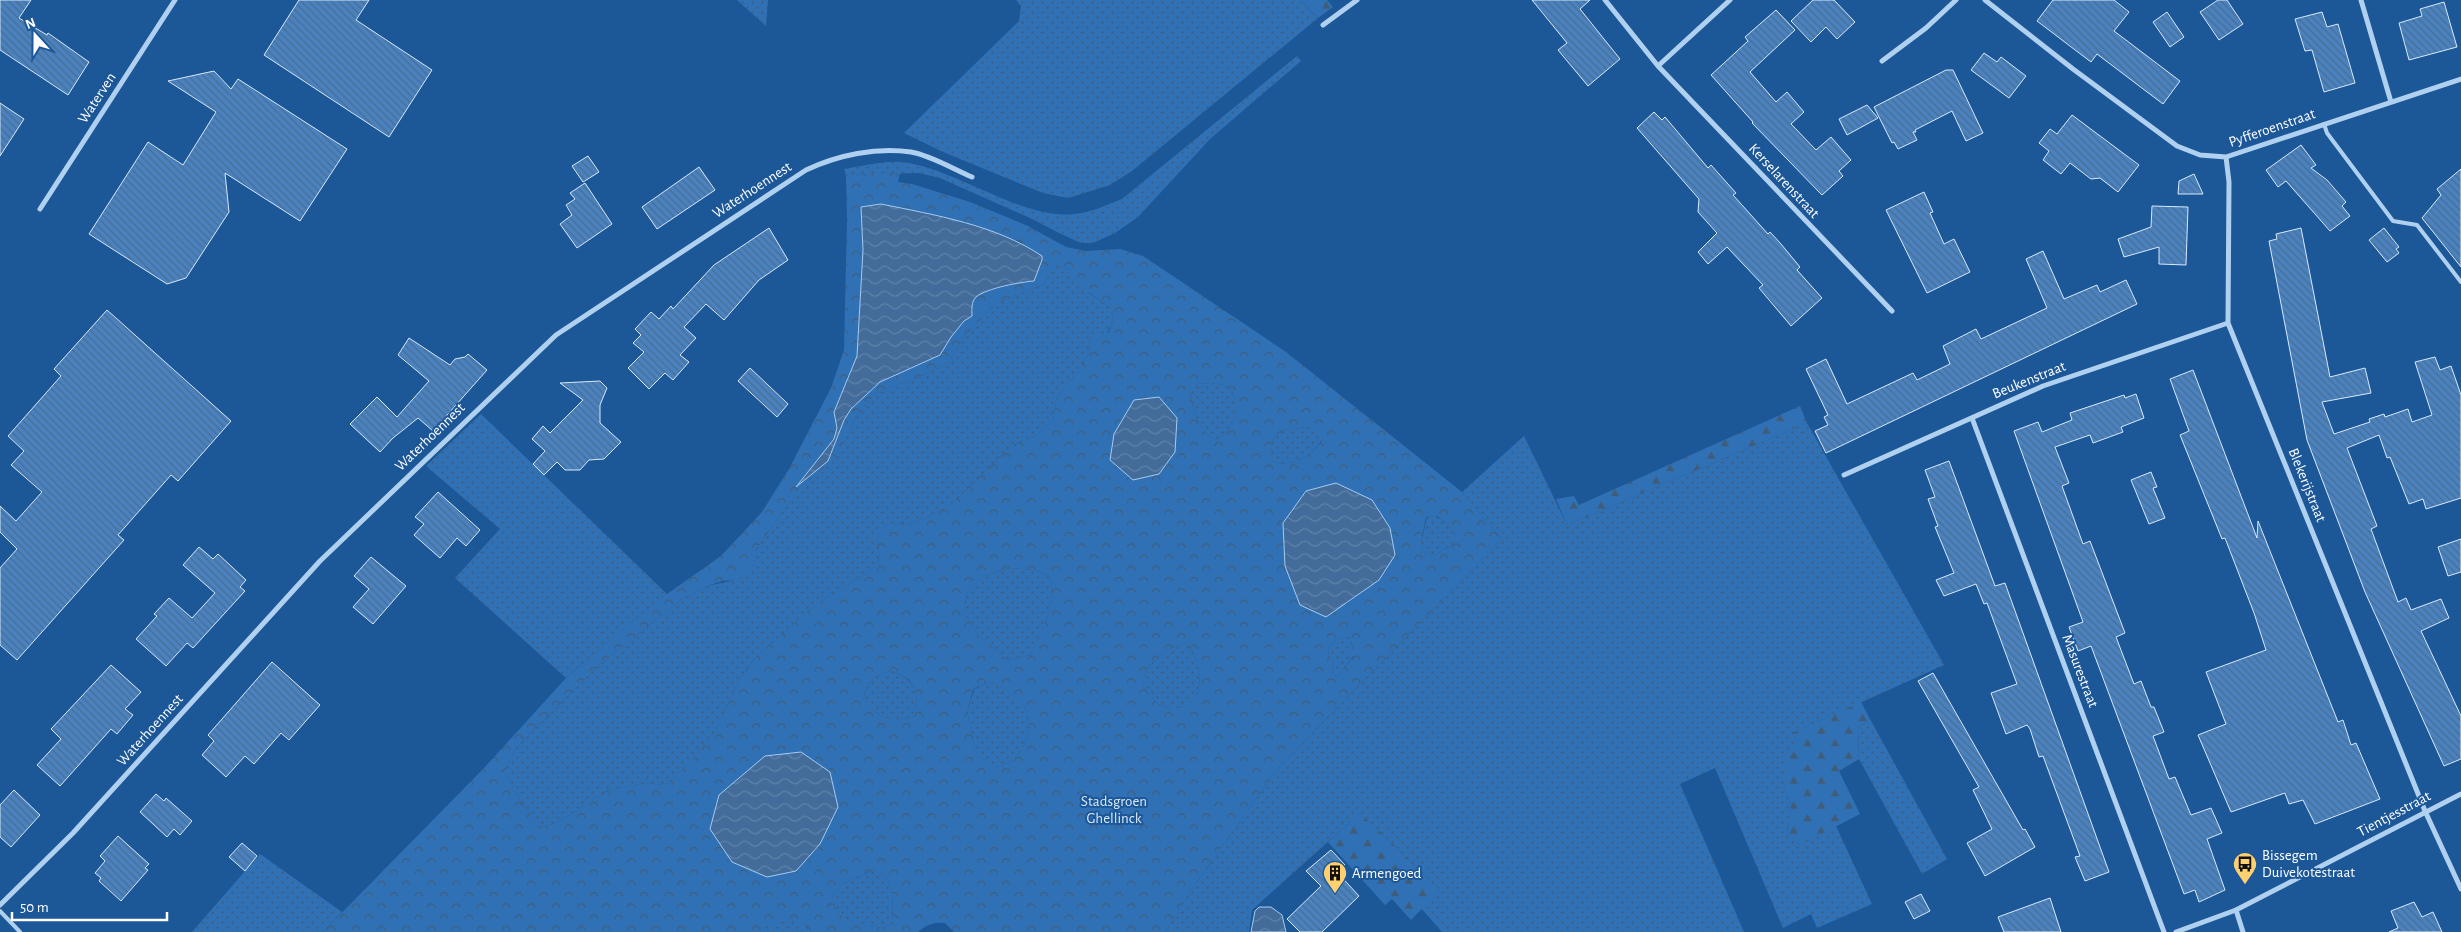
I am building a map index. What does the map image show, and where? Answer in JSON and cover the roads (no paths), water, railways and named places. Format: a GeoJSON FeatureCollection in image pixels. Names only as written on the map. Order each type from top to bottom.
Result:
{"type":"FeatureCollection","features":[{"type":"Feature","properties":{"kind":"street","name":"Waterven"},"geometry":{"type":"LineString","coordinates":[[40,209],[175,0]]}},
{"type":"Feature","properties":{"kind":"street"},"geometry":{"type":"LineString","coordinates":[[1323,25],[1357,0]]}},
{"type":"Feature","properties":{"kind":"street","name":"Kerselarenstraat"},"geometry":{"type":"LineString","coordinates":[[1605,0],[1658,66],[1892,311]]}},
{"type":"Feature","properties":{"kind":"street"},"geometry":{"type":"LineString","coordinates":[[1658,66],[1730,0]]}},
{"type":"Feature","properties":{"kind":"street"},"geometry":{"type":"LineString","coordinates":[[1882,61],[1926,28],[1956,0]]}},
{"type":"Feature","properties":{"kind":"street","name":"Pyfferoenstraat"},"geometry":{"type":"LineString","coordinates":[[1985,0],[2177,146],[2200,155],[2226,157],[2461,79]]}},
{"type":"Feature","properties":{"kind":"street"},"geometry":{"type":"LineString","coordinates":[[2361,0],[2391,102]]}},
{"type":"Feature","properties":{"kind":"street","name":"Waterhoennest"},"geometry":{"type":"LineString","coordinates":[[0,905],[73,833],[320,562],[556,335],[806,170],[832,158],[883,152],[912,152],[972,177]]}},
{"type":"Feature","properties":{"kind":"street","name":"Blekerijstraat"},"geometry":{"type":"LineString","coordinates":[[2226,157],[2228,182],[2228,323],[2425,811],[2461,889]]}},
{"type":"Feature","properties":{"kind":"street","name":"Beukenstraat"},"geometry":{"type":"LineString","coordinates":[[1844,475],[2043,386],[2228,323]]}},
{"type":"Feature","properties":{"kind":"street","name":"Masurestraat"},"geometry":{"type":"LineString","coordinates":[[1972,418],[2164,932]]}},
{"type":"Feature","properties":{"kind":"street","name":"Tientjesstraat"},"geometry":{"type":"LineString","coordinates":[[2176,932],[2236,910],[2461,794]]}},
{"type":"Feature","properties":{"kind":"street"},"geometry":{"type":"LineString","coordinates":[[2236,910],[2243,932]]}},
{"type":"Feature","properties":{"kind":"lane"},"geometry":{"type":"LineString","coordinates":[[2324,124],[2327,133],[2393,221],[2417,225],[2461,282]]}},
{"type":"Feature","properties":{"kind":"lane"},"geometry":{"type":"LineString","coordinates":[[0,911],[20,932]]}},
{"type":"Feature","properties":{"kind":"water"},"geometry":{"type":"Polygon","coordinates":[[[881,204],[944,217],[985,229],[1024,245],[1042,256],[1042,260],[1034,281],[996,288],[976,297],[973,303],[972,316],[964,321],[940,355],[880,382],[851,409],[844,420],[828,461],[796,487],[834,439],[837,428],[834,412],[857,356],[863,250],[861,207],[881,204]]]}},
{"type":"Feature","properties":{"kind":"water"},"geometry":{"type":"Polygon","coordinates":[[[1159,397],[1177,418],[1175,452],[1159,474],[1133,480],[1110,460],[1114,434],[1134,400],[1159,397]]]}},
{"type":"Feature","properties":{"kind":"water"},"geometry":{"type":"Polygon","coordinates":[[[1336,483],[1372,500],[1390,528],[1395,555],[1379,580],[1326,617],[1300,605],[1285,566],[1283,523],[1306,491],[1336,483]]]}},
{"type":"Feature","properties":{"kind":"water"},"geometry":{"type":"Polygon","coordinates":[[[801,752],[830,772],[838,807],[820,844],[796,871],[767,877],[732,862],[710,829],[719,795],[765,756],[801,752]]]}},
{"type":"Feature","properties":{"kind":"water"},"geometry":{"type":"Polygon","coordinates":[[[1259,907],[1271,907],[1282,915],[1286,932],[1251,932],[1255,911],[1259,907]]]}},
{"type":"Feature","properties":{"kind":"place","name":"Bissegem Duivekotestraat"},"geometry":{"type":"Point","coordinates":[2245,885]}},
{"type":"Feature","properties":{"kind":"place","name":"Armengoed"},"geometry":{"type":"Point","coordinates":[1335,894]}},
{"type":"Feature","properties":{"kind":"park label","name":"Stadsgroen Ghellinck"},"geometry":{"type":"Point","coordinates":[1114,810]}}]}
